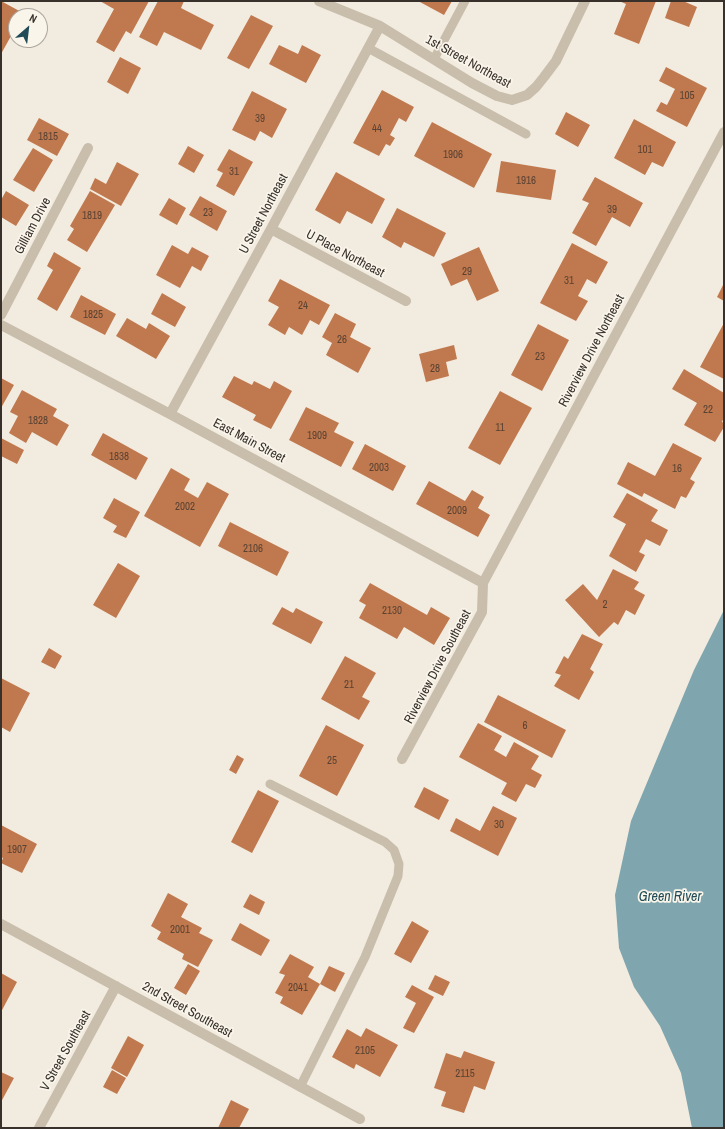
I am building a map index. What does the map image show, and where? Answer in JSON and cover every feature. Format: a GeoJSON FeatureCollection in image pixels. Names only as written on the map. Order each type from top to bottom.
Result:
{"type":"FeatureCollection","features":[{"type":"Feature","properties":{"kind":"street","name":"1st Street Northeast"},"geometry":{"type":"LineString","coordinates":[[319,1],[380,26],[497,96],[512,100],[522,98],[536,87],[556,61],[584,1]]}},
{"type":"Feature","properties":{"kind":"street","name":"U Street Northeast"},"geometry":{"type":"LineString","coordinates":[[170,414],[380,26]]}},
{"type":"Feature","properties":{"kind":"street","name":"Riverview Drive Northeast"},"geometry":{"type":"LineString","coordinates":[[483,583],[724,132]]}},
{"type":"Feature","properties":{"kind":"street","name":"Gilliam Drive"},"geometry":{"type":"LineString","coordinates":[[1,315],[88,148]]}},
{"type":"Feature","properties":{"kind":"street","name":"U Place Northeast"},"geometry":{"type":"LineString","coordinates":[[271,229],[406,301]]}},
{"type":"Feature","properties":{"kind":"street","name":"East Main Street"},"geometry":{"type":"LineString","coordinates":[[1,325],[170,414],[483,583]]}},
{"type":"Feature","properties":{"kind":"street","name":"Riverview Drive Southeast"},"geometry":{"type":"LineString","coordinates":[[402,760],[482,612],[483,583]]}},
{"type":"Feature","properties":{"kind":"street","name":"2nd Street Southeast"},"geometry":{"type":"LineString","coordinates":[[1,924],[360,1119]]}},
{"type":"Feature","properties":{"kind":"street","name":"V Street Southeast"},"geometry":{"type":"LineString","coordinates":[[39,1128],[116,986]]}},
{"type":"Feature","properties":{"kind":"lane"},"geometry":{"type":"LineString","coordinates":[[434,59],[465,1]]}},
{"type":"Feature","properties":{"kind":"lane"},"geometry":{"type":"LineString","coordinates":[[368,48],[526,134]]}},
{"type":"Feature","properties":{"kind":"lane"},"geometry":{"type":"LineString","coordinates":[[270,784],[385,842],[394,850],[399,864],[398,876],[365,957],[300,1087]]}},
{"type":"Feature","properties":{"kind":"water","name":"Green River"},"geometry":{"type":"Polygon","coordinates":[[[724,610],[724,1128],[692,1128],[681,1073],[660,1026],[634,987],[619,948],[615,895],[631,821],[694,670],[724,610]]]}},
{"type":"Feature","properties":{"kind":"building"},"geometry":{"type":"Polygon","coordinates":[[[1,1],[14,8],[8,8],[8,41],[1,54],[1,1]]]}},
{"type":"Feature","properties":{"kind":"building"},"geometry":{"type":"Polygon","coordinates":[[[100,1],[149,1],[131,34],[126,31],[114,52],[96,42],[114,9],[100,1]]]}},
{"type":"Feature","properties":{"kind":"building"},"geometry":{"type":"Polygon","coordinates":[[[158,1],[184,1],[181,8],[214,25],[201,50],[164,32],[157,46],[139,37],[158,1]]]}},
{"type":"Feature","properties":{"kind":"building"},"geometry":{"type":"Polygon","coordinates":[[[418,1],[452,1],[444,15],[418,1]]]}},
{"type":"Feature","properties":{"kind":"building"},"geometry":{"type":"Polygon","coordinates":[[[619,1],[656,1],[639,44],[614,34],[626,4],[619,1]]]}},
{"type":"Feature","properties":{"kind":"building"},"geometry":{"type":"Polygon","coordinates":[[[671,1],[683,1],[697,7],[689,27],[665,18],[671,1]]]}},
{"type":"Feature","properties":{"kind":"building"},"geometry":{"type":"Polygon","coordinates":[[[251,15],[273,26],[249,69],[227,58],[251,15]]]}},
{"type":"Feature","properties":{"kind":"building"},"geometry":{"type":"Polygon","coordinates":[[[279,45],[298,54],[302,45],[321,55],[306,83],[269,64],[279,45]]]}},
{"type":"Feature","properties":{"kind":"building"},"geometry":{"type":"Polygon","coordinates":[[[120,57],[141,68],[128,94],[107,82],[120,57]]]}},
{"type":"Feature","properties":{"kind":"building"},"geometry":{"type":"Polygon","coordinates":[[[666,67],[707,88],[687,127],[656,111],[661,102],[667,105],[675,89],[659,81],[666,67]]]}},
{"type":"Feature","properties":{"kind":"building"},"geometry":{"type":"Polygon","coordinates":[[[382,90],[414,107],[406,122],[399,118],[390,135],[395,138],[390,146],[386,144],[379,156],[353,143],[382,90]]]}},
{"type":"Feature","properties":{"kind":"building"},"geometry":{"type":"Polygon","coordinates":[[[252,91],[287,109],[272,138],[260,131],[255,141],[232,130],[252,91]]]}},
{"type":"Feature","properties":{"kind":"building"},"geometry":{"type":"Polygon","coordinates":[[[566,112],[590,125],[578,147],[555,134],[566,112]]]}},
{"type":"Feature","properties":{"kind":"building"},"geometry":{"type":"Polygon","coordinates":[[[39,118],[69,134],[57,156],[27,140],[39,118]]]}},
{"type":"Feature","properties":{"kind":"building"},"geometry":{"type":"Polygon","coordinates":[[[634,119],[676,142],[663,167],[652,162],[645,175],[614,158],[634,119]]]}},
{"type":"Feature","properties":{"kind":"building"},"geometry":{"type":"Polygon","coordinates":[[[432,122],[492,154],[474,188],[414,156],[432,122]]]}},
{"type":"Feature","properties":{"kind":"building"},"geometry":{"type":"Polygon","coordinates":[[[188,146],[204,155],[194,173],[178,164],[188,146]]]}},
{"type":"Feature","properties":{"kind":"building"},"geometry":{"type":"Polygon","coordinates":[[[33,148],[53,160],[34,192],[13,180],[33,148]]]}},
{"type":"Feature","properties":{"kind":"building"},"geometry":{"type":"Polygon","coordinates":[[[229,149],[253,162],[234,196],[216,186],[223,173],[217,170],[229,149]]]}},
{"type":"Feature","properties":{"kind":"building"},"geometry":{"type":"Polygon","coordinates":[[[501,161],[556,170],[551,200],[496,192],[501,161]]]}},
{"type":"Feature","properties":{"kind":"building"},"geometry":{"type":"Polygon","coordinates":[[[117,162],[139,174],[121,206],[90,189],[95,178],[106,184],[117,162]]]}},
{"type":"Feature","properties":{"kind":"building"},"geometry":{"type":"Polygon","coordinates":[[[336,172],[385,199],[372,224],[347,211],[340,224],[315,210],[336,172]]]}},
{"type":"Feature","properties":{"kind":"building"},"geometry":{"type":"Polygon","coordinates":[[[595,177],[643,203],[630,227],[612,217],[596,246],[572,233],[589,203],[582,200],[595,177]]]}},
{"type":"Feature","properties":{"kind":"building"},"geometry":{"type":"Polygon","coordinates":[[[6,191],[29,205],[16,226],[1,217],[1,200],[6,191]]]}},
{"type":"Feature","properties":{"kind":"building"},"geometry":{"type":"Polygon","coordinates":[[[90,191],[115,205],[87,252],[67,240],[74,229],[70,226],[90,191]]]}},
{"type":"Feature","properties":{"kind":"building"},"geometry":{"type":"Polygon","coordinates":[[[200,196],[227,211],[217,231],[189,215],[200,196]]]}},
{"type":"Feature","properties":{"kind":"building"},"geometry":{"type":"Polygon","coordinates":[[[169,198],[186,208],[177,225],[159,215],[169,198]]]}},
{"type":"Feature","properties":{"kind":"building"},"geometry":{"type":"Polygon","coordinates":[[[397,208],[446,233],[434,257],[404,242],[401,248],[382,237],[397,208]]]}},
{"type":"Feature","properties":{"kind":"building"},"geometry":{"type":"Polygon","coordinates":[[[572,243],[608,262],[596,284],[587,279],[578,296],[588,301],[576,321],[540,303],[572,243]]]}},
{"type":"Feature","properties":{"kind":"building"},"geometry":{"type":"Polygon","coordinates":[[[172,245],[188,254],[192,247],[209,256],[201,271],[192,266],[180,288],[156,275],[172,245]]]}},
{"type":"Feature","properties":{"kind":"building"},"geometry":{"type":"Polygon","coordinates":[[[479,247],[499,291],[477,301],[467,279],[451,286],[441,264],[479,247]]]}},
{"type":"Feature","properties":{"kind":"building"},"geometry":{"type":"Polygon","coordinates":[[[54,252],[81,268],[57,311],[37,299],[53,270],[47,266],[54,252]]]}},
{"type":"Feature","properties":{"kind":"building"},"geometry":{"type":"Polygon","coordinates":[[[280,279],[330,305],[319,325],[310,320],[302,335],[289,327],[285,335],[268,325],[279,307],[268,301],[280,279]]]}},
{"type":"Feature","properties":{"kind":"building"},"geometry":{"type":"Polygon","coordinates":[[[724,283],[724,301],[717,297],[724,283]]]}},
{"type":"Feature","properties":{"kind":"building"},"geometry":{"type":"Polygon","coordinates":[[[162,293],[186,307],[175,327],[151,314],[162,293]]]}},
{"type":"Feature","properties":{"kind":"building"},"geometry":{"type":"Polygon","coordinates":[[[81,295],[116,314],[105,335],[70,317],[81,295]]]}},
{"type":"Feature","properties":{"kind":"building"},"geometry":{"type":"Polygon","coordinates":[[[335,313],[356,324],[350,337],[371,348],[358,373],[326,355],[332,343],[322,337],[335,313]]]}},
{"type":"Feature","properties":{"kind":"building"},"geometry":{"type":"Polygon","coordinates":[[[127,318],[146,329],[149,323],[170,336],[156,359],[116,336],[127,318]]]}},
{"type":"Feature","properties":{"kind":"building"},"geometry":{"type":"Polygon","coordinates":[[[724,323],[724,379],[700,367],[724,323]]]}},
{"type":"Feature","properties":{"kind":"building"},"geometry":{"type":"Polygon","coordinates":[[[538,324],[569,340],[542,391],[511,375],[538,324]]]}},
{"type":"Feature","properties":{"kind":"building"},"geometry":{"type":"Polygon","coordinates":[[[454,345],[457,359],[446,362],[449,376],[426,382],[419,354],[454,345]]]}},
{"type":"Feature","properties":{"kind":"building"},"geometry":{"type":"Polygon","coordinates":[[[684,369],[724,393],[724,417],[722,422],[724,423],[724,427],[715,442],[684,425],[697,403],[672,389],[684,369]]]}},
{"type":"Feature","properties":{"kind":"building"},"geometry":{"type":"Polygon","coordinates":[[[234,376],[252,385],[254,381],[270,389],[274,381],[292,391],[271,429],[253,420],[256,415],[222,397],[234,376]]]}},
{"type":"Feature","properties":{"kind":"building"},"geometry":{"type":"Polygon","coordinates":[[[1,378],[14,385],[1,408],[1,378]]]}},
{"type":"Feature","properties":{"kind":"building"},"geometry":{"type":"Polygon","coordinates":[[[22,390],[57,409],[53,416],[69,425],[57,446],[32,432],[26,443],[9,433],[18,416],[10,412],[22,390]]]}},
{"type":"Feature","properties":{"kind":"building"},"geometry":{"type":"Polygon","coordinates":[[[500,391],[532,408],[500,465],[468,448],[500,391]]]}},
{"type":"Feature","properties":{"kind":"building"},"geometry":{"type":"Polygon","coordinates":[[[306,407],[339,423],[334,432],[354,442],[341,467],[289,440],[306,407]]]}},
{"type":"Feature","properties":{"kind":"building"},"geometry":{"type":"Polygon","coordinates":[[[103,433],[148,458],[136,480],[91,455],[103,433]]]}},
{"type":"Feature","properties":{"kind":"building"},"geometry":{"type":"Polygon","coordinates":[[[1,438],[24,450],[17,464],[1,456],[1,438]]]}},
{"type":"Feature","properties":{"kind":"building"},"geometry":{"type":"Polygon","coordinates":[[[673,443],[702,458],[690,479],[695,482],[686,498],[681,496],[675,509],[644,493],[642,497],[617,484],[628,462],[655,476],[673,443]]]}},
{"type":"Feature","properties":{"kind":"building"},"geometry":{"type":"Polygon","coordinates":[[[365,444],[406,466],[393,491],[352,469],[365,444]]]}},
{"type":"Feature","properties":{"kind":"building"},"geometry":{"type":"Polygon","coordinates":[[[171,468],[190,479],[184,490],[198,498],[207,482],[229,494],[200,547],[144,516],[171,468]]]}},
{"type":"Feature","properties":{"kind":"building"},"geometry":{"type":"Polygon","coordinates":[[[429,481],[465,501],[472,490],[484,497],[478,508],[490,515],[478,537],[416,504],[429,481]]]}},
{"type":"Feature","properties":{"kind":"building"},"geometry":{"type":"Polygon","coordinates":[[[627,493],[658,510],[651,521],[668,530],[660,546],[646,539],[639,552],[645,555],[636,572],[609,556],[626,524],[613,517],[627,493]]]}},
{"type":"Feature","properties":{"kind":"building"},"geometry":{"type":"Polygon","coordinates":[[[114,498],[140,512],[126,538],[113,532],[117,526],[103,518],[114,498]]]}},
{"type":"Feature","properties":{"kind":"building"},"geometry":{"type":"Polygon","coordinates":[[[230,522],[289,552],[277,576],[218,546],[230,522]]]}},
{"type":"Feature","properties":{"kind":"building"},"geometry":{"type":"Polygon","coordinates":[[[118,563],[140,576],[116,618],[93,605],[118,563]]]}},
{"type":"Feature","properties":{"kind":"building"},"geometry":{"type":"Polygon","coordinates":[[[613,569],[639,582],[634,589],[645,595],[635,615],[626,610],[618,625],[614,622],[599,637],[565,600],[583,584],[597,600],[613,569]]]}},
{"type":"Feature","properties":{"kind":"building"},"geometry":{"type":"Polygon","coordinates":[[[370,583],[427,615],[431,607],[450,618],[434,645],[404,627],[397,639],[359,618],[366,605],[359,601],[370,583]]]}},
{"type":"Feature","properties":{"kind":"building"},"geometry":{"type":"Polygon","coordinates":[[[282,607],[293,613],[296,608],[323,622],[311,644],[272,624],[282,607]]]}},
{"type":"Feature","properties":{"kind":"building"},"geometry":{"type":"Polygon","coordinates":[[[582,634],[603,644],[590,669],[594,672],[579,700],[554,686],[561,675],[555,673],[564,656],[568,659],[582,634]]]}},
{"type":"Feature","properties":{"kind":"building"},"geometry":{"type":"Polygon","coordinates":[[[49,648],[62,656],[55,669],[41,662],[49,648]]]}},
{"type":"Feature","properties":{"kind":"building"},"geometry":{"type":"Polygon","coordinates":[[[345,656],[376,673],[362,697],[370,701],[359,720],[321,699],[345,656]]]}},
{"type":"Feature","properties":{"kind":"building"},"geometry":{"type":"Polygon","coordinates":[[[1,678],[30,693],[10,732],[1,727],[1,678]]]}},
{"type":"Feature","properties":{"kind":"building"},"geometry":{"type":"Polygon","coordinates":[[[498,695],[566,730],[552,758],[484,722],[498,695]]]}},
{"type":"Feature","properties":{"kind":"building"},"geometry":{"type":"Polygon","coordinates":[[[478,723],[502,736],[494,750],[506,757],[514,742],[539,756],[531,769],[542,775],[535,788],[526,784],[516,802],[501,794],[507,783],[459,757],[478,723]]]}},
{"type":"Feature","properties":{"kind":"building"},"geometry":{"type":"Polygon","coordinates":[[[326,725],[364,745],[337,796],[299,776],[326,725]]]}},
{"type":"Feature","properties":{"kind":"building"},"geometry":{"type":"Polygon","coordinates":[[[237,755],[244,759],[236,774],[229,770],[237,755]]]}},
{"type":"Feature","properties":{"kind":"building"},"geometry":{"type":"Polygon","coordinates":[[[424,787],[449,800],[439,820],[414,807],[424,787]]]}},
{"type":"Feature","properties":{"kind":"building"},"geometry":{"type":"Polygon","coordinates":[[[258,790],[279,801],[252,853],[231,842],[258,790]]]}},
{"type":"Feature","properties":{"kind":"building"},"geometry":{"type":"Polygon","coordinates":[[[493,806],[517,818],[498,856],[450,831],[456,818],[480,831],[493,806]]]}},
{"type":"Feature","properties":{"kind":"building"},"geometry":{"type":"Polygon","coordinates":[[[1,825],[37,844],[22,873],[1,863],[3,858],[1,857],[1,825]]]}},
{"type":"Feature","properties":{"kind":"building"},"geometry":{"type":"Polygon","coordinates":[[[168,893],[188,904],[181,917],[202,928],[199,933],[213,940],[198,967],[182,959],[184,954],[157,939],[161,932],[151,926],[168,893]]]}},
{"type":"Feature","properties":{"kind":"building"},"geometry":{"type":"Polygon","coordinates":[[[250,894],[265,902],[259,915],[243,907],[250,894]]]}},
{"type":"Feature","properties":{"kind":"building"},"geometry":{"type":"Polygon","coordinates":[[[412,921],[429,931],[411,963],[394,954],[412,921]]]}},
{"type":"Feature","properties":{"kind":"building"},"geometry":{"type":"Polygon","coordinates":[[[240,923],[270,940],[261,956],[231,940],[240,923]]]}},
{"type":"Feature","properties":{"kind":"building"},"geometry":{"type":"Polygon","coordinates":[[[290,954],[314,967],[308,977],[320,984],[302,1015],[280,1003],[283,997],[275,993],[285,975],[279,973],[290,954]]]}},
{"type":"Feature","properties":{"kind":"building"},"geometry":{"type":"Polygon","coordinates":[[[188,964],[200,971],[186,995],[174,988],[188,964]]]}},
{"type":"Feature","properties":{"kind":"building"},"geometry":{"type":"Polygon","coordinates":[[[329,966],[345,973],[335,992],[320,984],[329,966]]]}},
{"type":"Feature","properties":{"kind":"building"},"geometry":{"type":"Polygon","coordinates":[[[1,973],[17,982],[1,1012],[1,973]]]}},
{"type":"Feature","properties":{"kind":"building"},"geometry":{"type":"Polygon","coordinates":[[[435,975],[450,982],[443,996],[428,989],[435,975]]]}},
{"type":"Feature","properties":{"kind":"building"},"geometry":{"type":"Polygon","coordinates":[[[412,985],[434,997],[414,1033],[403,1028],[416,1003],[405,997],[412,985]]]}},
{"type":"Feature","properties":{"kind":"building"},"geometry":{"type":"Polygon","coordinates":[[[366,1028],[398,1045],[380,1077],[356,1064],[354,1069],[332,1057],[347,1029],[361,1037],[366,1028]]]}},
{"type":"Feature","properties":{"kind":"building"},"geometry":{"type":"Polygon","coordinates":[[[128,1036],[144,1045],[127,1077],[111,1068],[128,1036]]]}},
{"type":"Feature","properties":{"kind":"building"},"geometry":{"type":"Polygon","coordinates":[[[464,1051],[495,1062],[485,1090],[474,1086],[464,1113],[441,1106],[446,1092],[434,1088],[446,1053],[461,1058],[464,1051]]]}},
{"type":"Feature","properties":{"kind":"building"},"geometry":{"type":"Polygon","coordinates":[[[112,1070],[126,1078],[117,1094],[103,1087],[112,1070]]]}},
{"type":"Feature","properties":{"kind":"building"},"geometry":{"type":"Polygon","coordinates":[[[1,1072],[14,1078],[1,1102],[1,1072]]]}},
{"type":"Feature","properties":{"kind":"building"},"geometry":{"type":"Polygon","coordinates":[[[231,1100],[249,1109],[239,1128],[218,1128],[231,1100]]]}}]}
